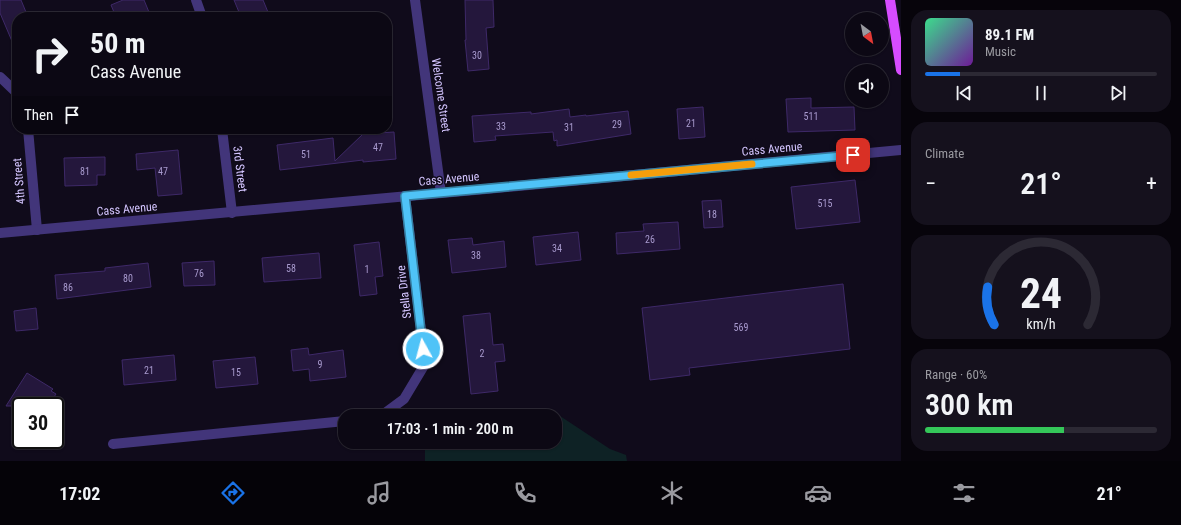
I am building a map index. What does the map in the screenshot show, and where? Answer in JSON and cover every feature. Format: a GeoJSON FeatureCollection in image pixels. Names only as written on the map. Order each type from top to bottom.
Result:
{"type":"FeatureCollection","features":[{"type":"Feature","properties":{"kind":"main road"},"geometry":{"type":"LineString","coordinates":[[890,0],[901,70]]}},
{"type":"Feature","properties":{"kind":"street"},"geometry":{"type":"LineString","coordinates":[[196,0],[200,12]]}},
{"type":"Feature","properties":{"kind":"street","name":"Welcome Street"},"geometry":{"type":"LineString","coordinates":[[415,0],[441,193]]}},
{"type":"Feature","properties":{"kind":"street"},"geometry":{"type":"LineString","coordinates":[[0,77],[12,88]]}},
{"type":"Feature","properties":{"kind":"street","name":"4th Street"},"geometry":{"type":"LineString","coordinates":[[28,134],[37,230]]}},
{"type":"Feature","properties":{"kind":"street","name":"3rd Street"},"geometry":{"type":"LineString","coordinates":[[223,134],[232,213]]}},
{"type":"Feature","properties":{"kind":"street","name":"Cass Avenue"},"geometry":{"type":"LineString","coordinates":[[0,233],[232,213],[901,150]]}},
{"type":"Feature","properties":{"kind":"street","name":"Stella Drive"},"geometry":{"type":"LineString","coordinates":[[391,409],[404,400],[425,364],[405,196]]}},
{"type":"Feature","properties":{"kind":"street"},"geometry":{"type":"LineString","coordinates":[[113,444],[338,422]]}},
{"type":"Feature","properties":{"kind":"green space"},"geometry":{"type":"Polygon","coordinates":[[[562,417],[610,449],[626,455],[627,461],[425,461],[425,449],[562,449],[562,417]]]}},
{"type":"Feature","properties":{"kind":"building"},"geometry":{"type":"Polygon","coordinates":[[[0,0],[21,0],[26,12],[12,12],[12,41],[0,13],[0,0]]]}},
{"type":"Feature","properties":{"kind":"building"},"geometry":{"type":"Polygon","coordinates":[[[123,0],[144,0],[149,12],[114,12],[111,5],[123,0]]]}},
{"type":"Feature","properties":{"kind":"building"},"geometry":{"type":"Polygon","coordinates":[[[234,0],[263,0],[268,12],[239,12],[234,0]]]}},
{"type":"Feature","properties":{"kind":"building"},"geometry":{"type":"Polygon","coordinates":[[[465,0],[493,0],[494,27],[486,28],[489,69],[468,71],[465,40],[465,0]]]}},
{"type":"Feature","properties":{"kind":"building"},"geometry":{"type":"Polygon","coordinates":[[[811,98],[811,108],[854,108],[855,130],[788,132],[786,99],[811,98]]]}},
{"type":"Feature","properties":{"kind":"building"},"geometry":{"type":"Polygon","coordinates":[[[703,107],[705,137],[679,139],[677,109],[703,107]]]}},
{"type":"Feature","properties":{"kind":"building"},"geometry":{"type":"Polygon","coordinates":[[[569,109],[570,117],[628,111],[631,134],[557,146],[557,140],[554,141],[553,132],[495,136],[496,140],[474,142],[472,116],[531,112],[531,114],[569,109]]]}},
{"type":"Feature","properties":{"kind":"building"},"geometry":{"type":"Polygon","coordinates":[[[392,132],[394,132],[396,159],[363,162],[363,160],[280,170],[277,145],[333,138],[335,161],[363,134],[392,134],[392,132]]]}},
{"type":"Feature","properties":{"kind":"building"},"geometry":{"type":"Polygon","coordinates":[[[178,150],[182,194],[158,196],[155,168],[137,170],[136,154],[178,150]]]}},
{"type":"Feature","properties":{"kind":"building"},"geometry":{"type":"Polygon","coordinates":[[[105,157],[105,175],[97,175],[97,185],[65,186],[64,158],[105,157]]]}},
{"type":"Feature","properties":{"kind":"building"},"geometry":{"type":"Polygon","coordinates":[[[855,180],[860,222],[796,229],[791,187],[855,180]]]}},
{"type":"Feature","properties":{"kind":"building"},"geometry":{"type":"Polygon","coordinates":[[[721,200],[723,227],[704,228],[702,201],[721,200]]]}},
{"type":"Feature","properties":{"kind":"building"},"geometry":{"type":"Polygon","coordinates":[[[678,222],[680,249],[617,254],[616,233],[644,231],[643,224],[678,222]]]}},
{"type":"Feature","properties":{"kind":"building"},"geometry":{"type":"Polygon","coordinates":[[[578,232],[581,260],[536,265],[533,237],[578,232]]]}},
{"type":"Feature","properties":{"kind":"building"},"geometry":{"type":"Polygon","coordinates":[[[472,238],[473,245],[504,241],[506,267],[452,273],[448,240],[472,238]]]}},
{"type":"Feature","properties":{"kind":"building"},"geometry":{"type":"Polygon","coordinates":[[[379,242],[383,276],[375,277],[377,294],[360,296],[354,245],[379,242]]]}},
{"type":"Feature","properties":{"kind":"building"},"geometry":{"type":"Polygon","coordinates":[[[319,253],[321,278],[264,282],[262,258],[319,253]]]}},
{"type":"Feature","properties":{"kind":"building"},"geometry":{"type":"Polygon","coordinates":[[[214,261],[215,285],[184,286],[182,263],[214,261]]]}},
{"type":"Feature","properties":{"kind":"building"},"geometry":{"type":"Polygon","coordinates":[[[148,263],[151,287],[57,299],[55,275],[105,271],[105,268],[148,263]]]}},
{"type":"Feature","properties":{"kind":"building"},"geometry":{"type":"Polygon","coordinates":[[[843,284],[850,349],[689,368],[690,375],[650,380],[642,308],[843,284]]]}},
{"type":"Feature","properties":{"kind":"building"},"geometry":{"type":"Polygon","coordinates":[[[36,308],[38,329],[16,331],[14,311],[36,308]]]}},
{"type":"Feature","properties":{"kind":"building"},"geometry":{"type":"Polygon","coordinates":[[[490,313],[493,345],[503,344],[505,361],[495,362],[498,391],[471,394],[463,316],[490,313]]]}},
{"type":"Feature","properties":{"kind":"building"},"geometry":{"type":"Polygon","coordinates":[[[308,348],[309,355],[343,350],[346,377],[310,381],[309,369],[293,371],[291,350],[308,348]]]}},
{"type":"Feature","properties":{"kind":"building"},"geometry":{"type":"Polygon","coordinates":[[[174,355],[176,380],[124,385],[122,360],[174,355]]]}},
{"type":"Feature","properties":{"kind":"building"},"geometry":{"type":"Polygon","coordinates":[[[255,357],[258,384],[216,388],[213,361],[255,357]]]}},
{"type":"Feature","properties":{"kind":"building"},"geometry":{"type":"Polygon","coordinates":[[[27,373],[53,389],[51,391],[56,394],[54,397],[12,397],[12,406],[6,406],[27,373]]]}},
{"type":"Feature","properties":{"kind":"slow traffic"},"geometry":{"type":"LineString","coordinates":[[631,175],[752,164]]}},
{"type":"Feature","properties":{"kind":"route"},"geometry":{"type":"LineString","coordinates":[[423,349],[405,196],[853,155]]}}]}
